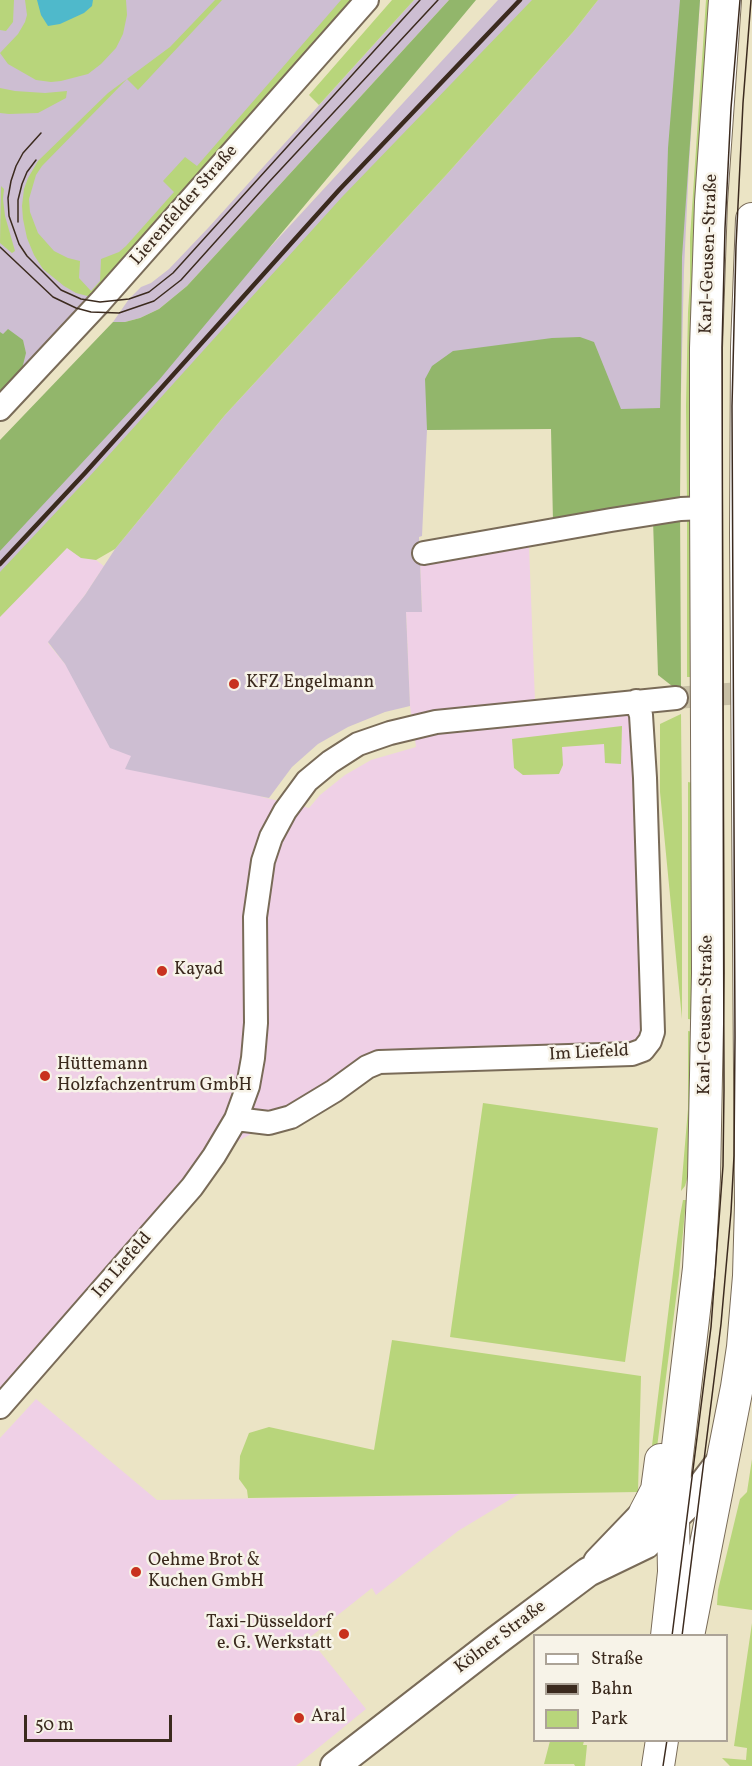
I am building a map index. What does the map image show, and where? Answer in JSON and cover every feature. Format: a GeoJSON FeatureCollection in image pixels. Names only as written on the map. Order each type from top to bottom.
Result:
{"type":"FeatureCollection","features":[{"type":"Feature","properties":{"kind":"main road","name":"Karl-Geusen-Straße"},"geometry":{"type":"LineString","coordinates":[[659,1516],[657,1490],[687,1259],[704,1178],[708,973],[706,348],[711,202],[725,0]]}},
{"type":"Feature","properties":{"kind":"main road"},"geometry":{"type":"LineString","coordinates":[[667,1634],[722,1460],[743,1347],[749,1276],[751,1204],[746,522],[747,347],[752,219]]}},
{"type":"Feature","properties":{"kind":"main road"},"geometry":{"type":"LineString","coordinates":[[659,1516],[688,1568],[688,1634]]}},
{"type":"Feature","properties":{"kind":"street","name":"Lierenfelder Straße"},"geometry":{"type":"LineString","coordinates":[[0,409],[92,312],[367,0]]}},
{"type":"Feature","properties":{"kind":"street"},"geometry":{"type":"LineString","coordinates":[[424,554],[681,509],[706,508]]}},
{"type":"Feature","properties":{"kind":"street","name":"Im Liefeld"},"geometry":{"type":"LineString","coordinates":[[0,1407],[192,1187],[236,1119],[248,1086],[253,1058],[255,918],[263,861],[271,837],[285,811],[308,781],[330,762],[358,744],[390,733],[436,722],[676,698]]}},
{"type":"Feature","properties":{"kind":"street","name":"Im Liefeld"},"geometry":{"type":"LineString","coordinates":[[236,1119],[269,1123],[291,1117],[334,1091],[367,1067],[379,1062],[632,1054],[643,1050],[653,1032],[645,778],[641,715],[636,701]]}},
{"type":"Feature","properties":{"kind":"street"},"geometry":{"type":"LineString","coordinates":[[588,1572],[612,1545],[701,1490],[722,1460]]}},
{"type":"Feature","properties":{"kind":"street","name":"Kölner Straße"},"geometry":{"type":"LineString","coordinates":[[335,1766],[588,1572],[646,1544],[659,1516]]}},
{"type":"Feature","properties":{"kind":"street"},"geometry":{"type":"LineString","coordinates":[[646,1544],[688,1568]]}},
{"type":"Feature","properties":{"kind":"shaded area"},"geometry":{"type":"Polygon","coordinates":[[[0,0],[361,0],[0,396],[0,0]]]}},
{"type":"Feature","properties":{"kind":"shaded area"},"geometry":{"type":"Polygon","coordinates":[[[414,0],[449,0],[187,286],[159,309],[140,318],[113,322],[129,299],[141,287],[151,283],[169,269],[209,227],[414,0]]]}},
{"type":"Feature","properties":{"kind":"shaded area"},"geometry":{"type":"Polygon","coordinates":[[[498,0],[565,0],[0,598],[0,540],[498,0]]]}},
{"type":"Feature","properties":{"kind":"shaded area"},"geometry":{"type":"Polygon","coordinates":[[[598,0],[700,0],[689,164],[681,393],[661,410],[551,427],[427,430],[422,536],[419,537],[422,612],[406,612],[410,706],[385,712],[348,727],[318,744],[292,767],[269,798],[125,769],[131,756],[110,748],[65,664],[48,642],[85,595],[115,549],[225,415],[448,173],[573,32],[598,0]]]}},
{"type":"Feature","properties":{"kind":"shaded area"},"geometry":{"type":"Polygon","coordinates":[[[66,538],[104,566],[48,643],[65,664],[262,797],[309,808],[320,795],[345,775],[371,760],[416,747],[410,706],[406,611],[422,612],[420,559],[517,538],[529,546],[535,701],[633,704],[650,1019],[641,1047],[379,1060],[290,1113],[212,1155],[0,1399],[0,607],[66,538]]]}},
{"type":"Feature","properties":{"kind":"shaded area"},"geometry":{"type":"Polygon","coordinates":[[[36,1399],[157,1500],[519,1494],[458,1531],[376,1595],[372,1588],[309,1638],[366,1709],[296,1766],[0,1766],[0,1438],[36,1399]]]}},
{"type":"Feature","properties":{"kind":"green space"},"geometry":{"type":"Polygon","coordinates":[[[0,0],[14,0],[13,22],[6,31],[0,30],[0,0]]]}},
{"type":"Feature","properties":{"kind":"green space"},"geometry":{"type":"Polygon","coordinates":[[[25,0],[126,0],[127,15],[123,34],[116,48],[88,74],[61,81],[36,80],[8,64],[0,53],[18,34],[25,22],[27,15],[25,0]]]}},
{"type":"Feature","properties":{"kind":"green space"},"geometry":{"type":"Polygon","coordinates":[[[215,0],[222,0],[138,90],[127,79],[42,166],[36,175],[29,199],[30,212],[38,233],[54,251],[80,261],[79,278],[91,291],[100,281],[101,259],[119,252],[126,246],[174,192],[163,181],[185,157],[197,166],[341,0],[354,0],[95,298],[76,293],[43,269],[34,255],[23,219],[24,189],[28,178],[38,161],[108,93],[170,47],[215,0]]]}},
{"type":"Feature","properties":{"kind":"green space"},"geometry":{"type":"Polygon","coordinates":[[[392,0],[414,0],[319,105],[309,95],[392,0]]]}},
{"type":"Feature","properties":{"kind":"green space"},"geometry":{"type":"Polygon","coordinates":[[[449,0],[476,0],[159,380],[0,551],[0,440],[113,322],[140,318],[159,309],[187,286],[449,0]]]}},
{"type":"Feature","properties":{"kind":"green space"},"geometry":{"type":"Polygon","coordinates":[[[532,0],[598,0],[573,32],[448,173],[225,415],[115,549],[96,560],[81,558],[67,548],[0,617],[0,572],[342,197],[532,0]]]}},
{"type":"Feature","properties":{"kind":"green space"},"geometry":{"type":"Polygon","coordinates":[[[680,0],[700,0],[682,257],[681,693],[658,675],[653,520],[553,522],[551,429],[427,430],[425,379],[432,366],[453,351],[552,338],[580,337],[594,342],[621,409],[660,408],[668,148],[680,0]]]}},
{"type":"Feature","properties":{"kind":"green space"},"geometry":{"type":"Polygon","coordinates":[[[706,0],[710,0],[691,503],[687,503],[686,406],[690,238],[706,0]]]}},
{"type":"Feature","properties":{"kind":"green space"},"geometry":{"type":"Polygon","coordinates":[[[0,88],[45,93],[67,91],[66,98],[38,113],[9,114],[0,113],[0,88]]]}},
{"type":"Feature","properties":{"kind":"green space"},"geometry":{"type":"Polygon","coordinates":[[[1,186],[4,189],[5,216],[15,251],[12,253],[0,243],[1,186]]]}},
{"type":"Feature","properties":{"kind":"green space"},"geometry":{"type":"Polygon","coordinates":[[[8,329],[23,340],[26,353],[21,373],[0,393],[0,332],[3,334],[8,329]]]}},
{"type":"Feature","properties":{"kind":"green space"},"geometry":{"type":"Polygon","coordinates":[[[687,514],[691,515],[692,677],[687,677],[687,514]]]}},
{"type":"Feature","properties":{"kind":"green space"},"geometry":{"type":"Polygon","coordinates":[[[681,714],[682,1019],[660,792],[660,724],[681,714]]]}},
{"type":"Feature","properties":{"kind":"green space"},"geometry":{"type":"Polygon","coordinates":[[[622,726],[621,764],[605,763],[604,744],[562,747],[563,765],[559,774],[523,775],[514,768],[512,739],[622,726]]]}},
{"type":"Feature","properties":{"kind":"green space"},"geometry":{"type":"Polygon","coordinates":[[[688,782],[693,783],[694,1020],[688,1019],[688,782]]]}},
{"type":"Feature","properties":{"kind":"green space"},"geometry":{"type":"Polygon","coordinates":[[[688,1031],[694,1032],[691,1109],[687,1179],[681,1191],[688,1109],[688,1031]]]}},
{"type":"Feature","properties":{"kind":"green space"},"geometry":{"type":"Polygon","coordinates":[[[483,1103],[658,1128],[625,1362],[450,1337],[483,1103]]]}},
{"type":"Feature","properties":{"kind":"green space"},"geometry":{"type":"Polygon","coordinates":[[[683,1200],[686,1200],[679,1275],[655,1463],[650,1462],[683,1200]]]}},
{"type":"Feature","properties":{"kind":"green space"},"geometry":{"type":"Polygon","coordinates":[[[392,1340],[641,1376],[638,1492],[248,1498],[247,1490],[239,1479],[240,1456],[249,1433],[269,1427],[374,1450],[392,1340]]]}},
{"type":"Feature","properties":{"kind":"green space"},"geometry":{"type":"Polygon","coordinates":[[[752,1459],[752,1610],[717,1605],[718,1590],[740,1499],[747,1492],[752,1459]]]}},
{"type":"Feature","properties":{"kind":"green space"},"geometry":{"type":"Polygon","coordinates":[[[752,1623],[752,1766],[730,1766],[722,1758],[746,1760],[747,1748],[734,1746],[752,1623]]]}},
{"type":"Feature","properties":{"kind":"green space"},"geometry":{"type":"Polygon","coordinates":[[[550,1742],[584,1742],[583,1745],[587,1745],[585,1766],[544,1764],[550,1742]]]}},
{"type":"Feature","properties":{"kind":"water"},"geometry":{"type":"Polygon","coordinates":[[[37,0],[93,0],[92,6],[84,13],[60,24],[48,26],[41,15],[37,0]]]}},
{"type":"Feature","properties":{"kind":"tunnel"},"geometry":{"type":"LineString","coordinates":[[676,698],[752,692]]}},
{"type":"Feature","properties":{"kind":"tram line"},"geometry":{"type":"LineString","coordinates":[[41,133],[23,153],[16,166],[8,198],[9,216],[19,244],[27,256],[61,290],[81,299],[100,302],[129,299],[149,292],[173,273],[420,0]]}},
{"type":"Feature","properties":{"kind":"tram line"},"geometry":{"type":"LineString","coordinates":[[0,247],[53,297],[76,308],[91,312],[119,313],[154,301],[181,280],[438,0]]}},
{"type":"Feature","properties":{"kind":"tram line"},"geometry":{"type":"LineString","coordinates":[[672,1634],[711,1327],[723,1166],[722,347],[731,108],[740,0]]}},
{"type":"Feature","properties":{"kind":"tram line"},"geometry":{"type":"LineString","coordinates":[[682,1634],[721,1324],[734,1156],[732,406],[736,246],[751,0]]}},
{"type":"Feature","properties":{"kind":"tram line"},"geometry":{"type":"LineString","coordinates":[[18,222],[18,200],[22,184],[36,160]]}},
{"type":"Feature","properties":{"kind":"tram line"},"geometry":{"type":"LineString","coordinates":[[663,1766],[667,1742]]}},
{"type":"Feature","properties":{"kind":"railway"},"geometry":{"type":"LineString","coordinates":[[0,564],[85,473],[339,190],[520,0]]}},
{"type":"Feature","properties":{"kind":"place","name":"KFZ Engelmann"},"geometry":{"type":"Point","coordinates":[234,684]}},
{"type":"Feature","properties":{"kind":"place","name":"Kayad"},"geometry":{"type":"Point","coordinates":[162,971]}},
{"type":"Feature","properties":{"kind":"place","name":"Hüttemann Holzfachzentrum GmbH"},"geometry":{"type":"Point","coordinates":[45,1076]}},
{"type":"Feature","properties":{"kind":"place","name":"Oehme Brot & Kuchen GmbH"},"geometry":{"type":"Point","coordinates":[136,1572]}},
{"type":"Feature","properties":{"kind":"place","name":"Taxi-Düsseldorf e. G. Werkstatt"},"geometry":{"type":"Point","coordinates":[344,1634]}},
{"type":"Feature","properties":{"kind":"place","name":"Aral"},"geometry":{"type":"Point","coordinates":[299,1718]}}]}
